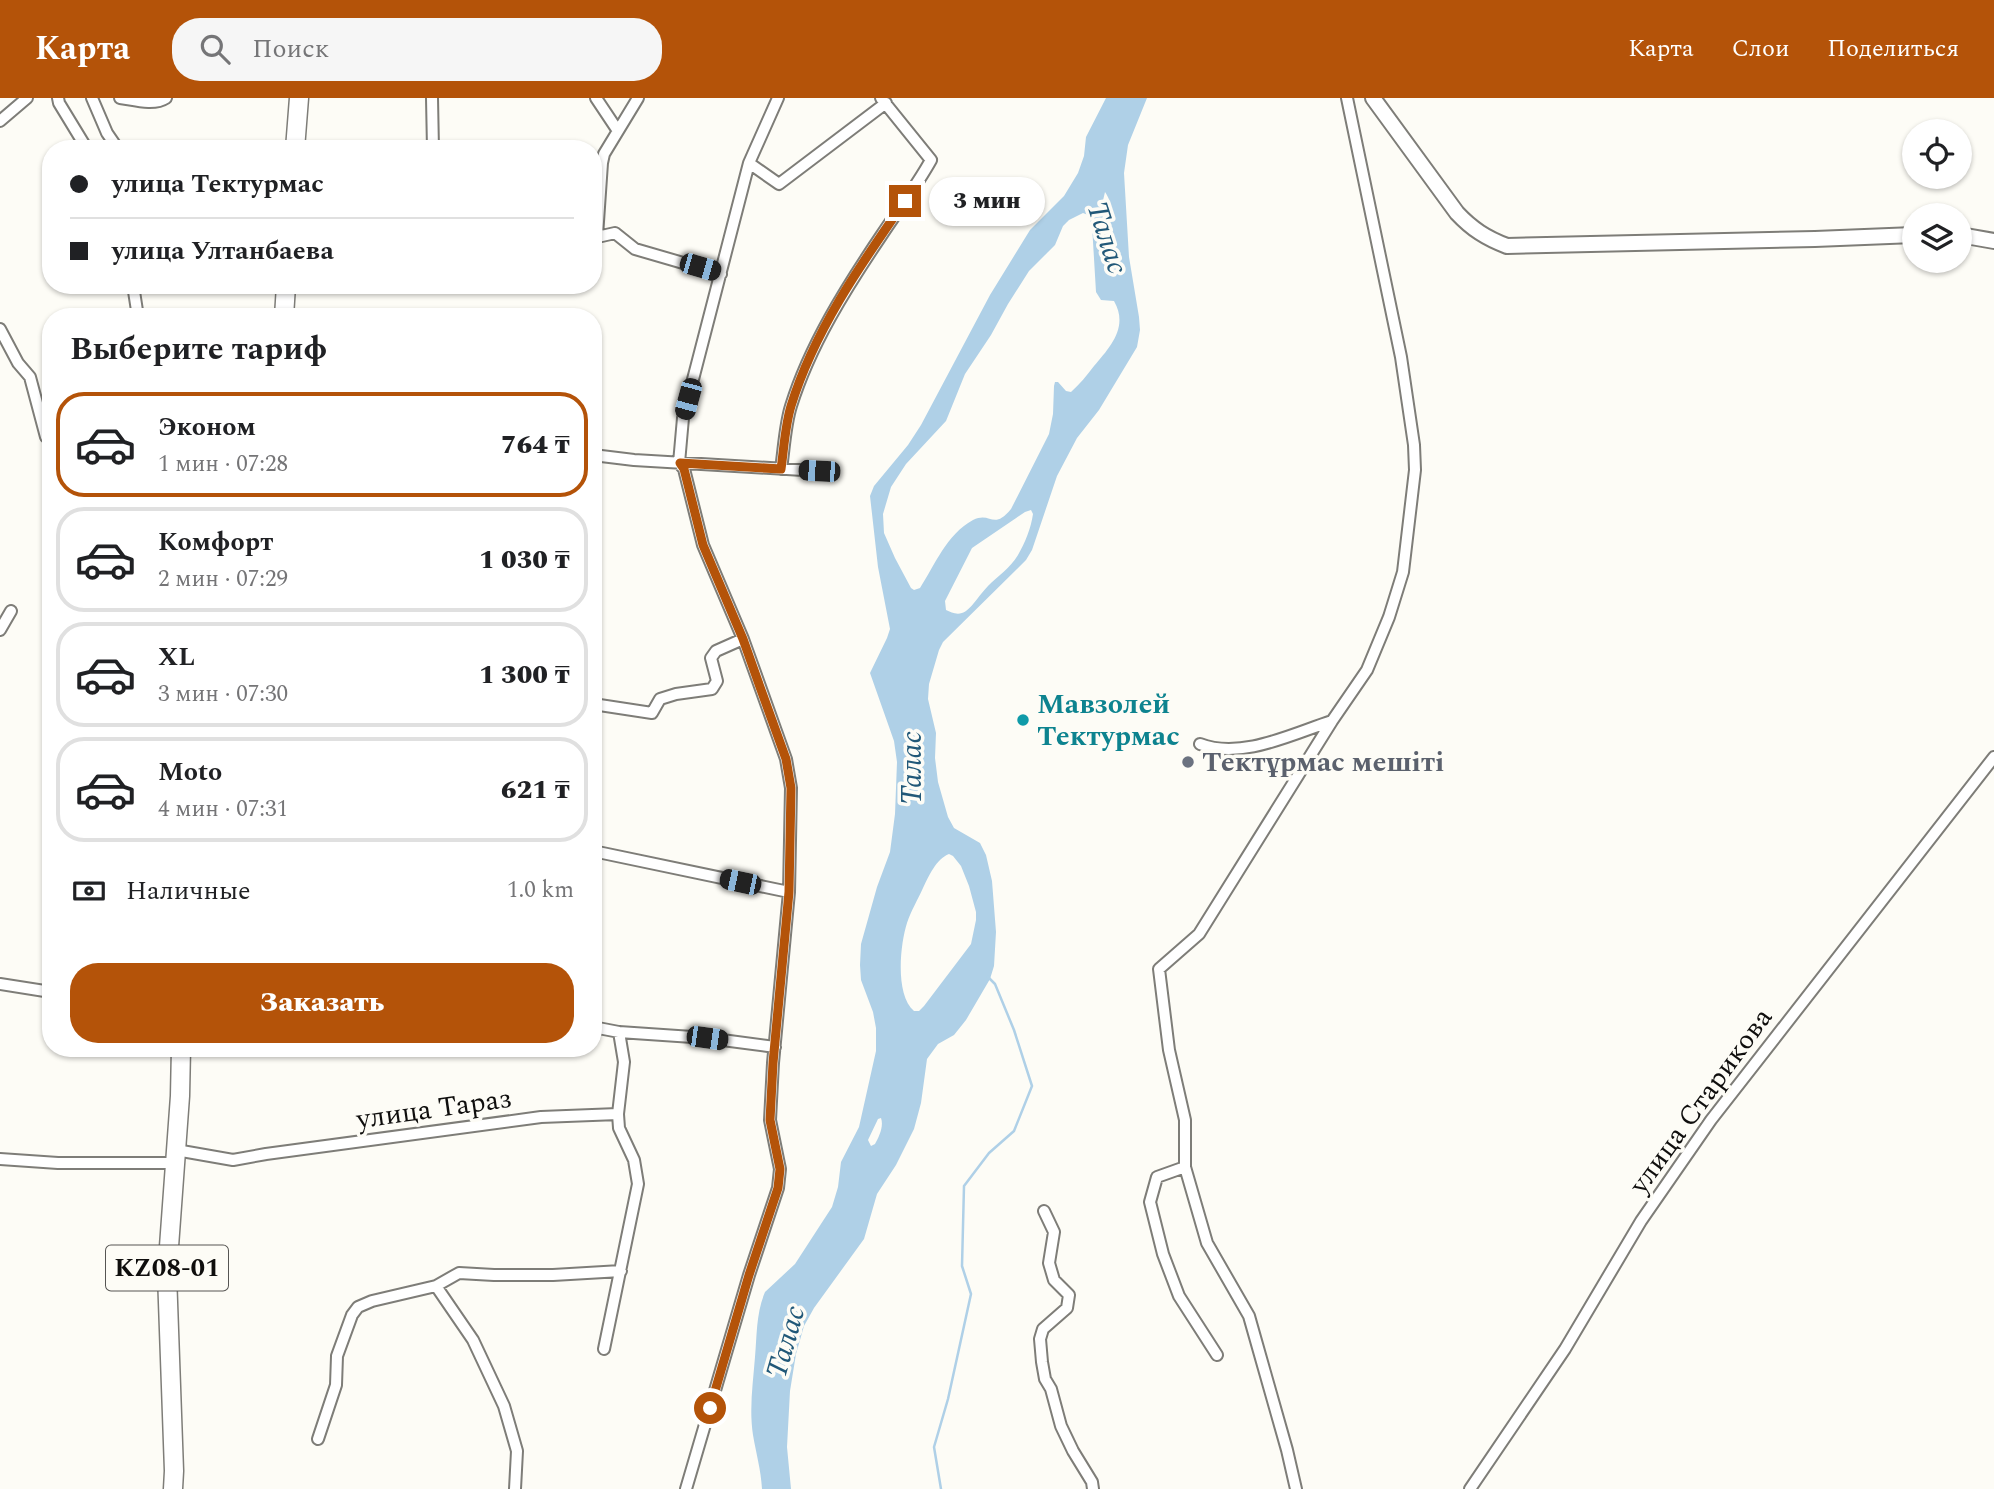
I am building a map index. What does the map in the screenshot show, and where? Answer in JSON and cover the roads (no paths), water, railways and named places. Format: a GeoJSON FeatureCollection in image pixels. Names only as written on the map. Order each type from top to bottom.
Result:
{"type":"FeatureCollection","features":[{"type":"Feature","properties":{"kind":"main road"},"geometry":{"type":"LineString","coordinates":[[296,140],[299,98]]}},
{"type":"Feature","properties":{"kind":"main road","name":"KZ08-01"},"geometry":{"type":"LineString","coordinates":[[173,1489],[167,1274],[180,1057]]}},
{"type":"Feature","properties":{"kind":"street"},"geometry":{"type":"LineString","coordinates":[[0,121],[27,98]]}},
{"type":"Feature","properties":{"kind":"street"},"geometry":{"type":"LineString","coordinates":[[58,98],[82,140]]}},
{"type":"Feature","properties":{"kind":"street"},"geometry":{"type":"LineString","coordinates":[[92,98],[112,140]]}},
{"type":"Feature","properties":{"kind":"street"},"geometry":{"type":"LineString","coordinates":[[120,98],[149,102],[166,98]]}},
{"type":"Feature","properties":{"kind":"street"},"geometry":{"type":"LineString","coordinates":[[432,98],[433,140]]}},
{"type":"Feature","properties":{"kind":"street"},"geometry":{"type":"LineString","coordinates":[[596,98],[618,131]]}},
{"type":"Feature","properties":{"kind":"street"},"geometry":{"type":"LineString","coordinates":[[602,160],[638,98]]}},
{"type":"Feature","properties":{"kind":"street"},"geometry":{"type":"LineString","coordinates":[[686,1489],[749,1275],[778,1188],[780,1169],[770,1120],[789,892],[791,788],[786,759],[743,639],[703,545],[684,469],[680,463],[683,418],[749,163],[778,98]]}},
{"type":"Feature","properties":{"kind":"street"},"geometry":{"type":"LineString","coordinates":[[1294,1488],[1249,1316],[1206,1243],[1185,1167],[1185,1120],[1169,1050],[1159,969],[1199,934],[1332,721],[1367,670],[1389,617],[1403,572],[1415,470],[1415,445],[1401,357],[1347,98]]}},
{"type":"Feature","properties":{"kind":"street"},"geometry":{"type":"LineString","coordinates":[[1373,98],[1471,228],[1507,246],[1902,235]]}},
{"type":"Feature","properties":{"kind":"street"},"geometry":{"type":"LineString","coordinates":[[749,163],[779,184],[883,101],[930,160],[917,184],[849,285],[815,347],[791,407],[781,469]]}},
{"type":"Feature","properties":{"kind":"street"},"geometry":{"type":"LineString","coordinates":[[602,236],[615,233],[635,248],[722,274]]}},
{"type":"Feature","properties":{"kind":"street"},"geometry":{"type":"LineString","coordinates":[[1972,237],[1994,241]]}},
{"type":"Feature","properties":{"kind":"street"},"geometry":{"type":"LineString","coordinates":[[0,329],[18,363],[30,377],[42,422]]}},
{"type":"Feature","properties":{"kind":"street"},"geometry":{"type":"LineString","coordinates":[[602,456],[819,471]]}},
{"type":"Feature","properties":{"kind":"street"},"geometry":{"type":"LineString","coordinates":[[0,630],[11,611]]}},
{"type":"Feature","properties":{"kind":"street"},"geometry":{"type":"LineString","coordinates":[[602,705],[652,713],[660,699],[712,689],[717,681],[711,658],[716,651],[743,639]]}},
{"type":"Feature","properties":{"kind":"street"},"geometry":{"type":"LineString","coordinates":[[1200,744],[1226,750],[1244,748],[1332,721]]}},
{"type":"Feature","properties":{"kind":"street","name":"улица Старикова"},"geometry":{"type":"LineString","coordinates":[[1470,1489],[1565,1349],[1641,1221],[1711,1120],[1994,757]]}},
{"type":"Feature","properties":{"kind":"street"},"geometry":{"type":"LineString","coordinates":[[602,853],[789,892]]}},
{"type":"Feature","properties":{"kind":"street"},"geometry":{"type":"LineString","coordinates":[[0,984],[42,991]]}},
{"type":"Feature","properties":{"kind":"street"},"geometry":{"type":"LineString","coordinates":[[602,1028],[775,1047]]}},
{"type":"Feature","properties":{"kind":"street"},"geometry":{"type":"LineString","coordinates":[[604,1349],[638,1184],[634,1160],[619,1128],[624,1062],[619,1031]]}},
{"type":"Feature","properties":{"kind":"street","name":"улица Тараз"},"geometry":{"type":"LineString","coordinates":[[0,1159],[58,1163],[175,1156],[233,1160],[541,1117],[618,1114]]}},
{"type":"Feature","properties":{"kind":"street"},"geometry":{"type":"LineString","coordinates":[[1185,1167],[1157,1177],[1150,1202],[1163,1254],[1179,1296],[1217,1355]]}},
{"type":"Feature","properties":{"kind":"street"},"geometry":{"type":"LineString","coordinates":[[1044,1212],[1054,1232],[1049,1263],[1054,1280],[1069,1295],[1067,1308],[1044,1329],[1040,1339],[1045,1379],[1051,1388],[1061,1426],[1092,1482],[1093,1489]]}},
{"type":"Feature","properties":{"kind":"street"},"geometry":{"type":"LineString","coordinates":[[318,1439],[336,1385],[337,1356],[352,1315],[358,1307],[372,1301],[436,1286],[459,1273],[553,1275],[621,1271]]}},
{"type":"Feature","properties":{"kind":"street"},"geometry":{"type":"LineString","coordinates":[[436,1286],[473,1340],[504,1406],[517,1451],[515,1489]]}},
{"type":"Feature","properties":{"kind":"water","name":"Талас"},"geometry":{"type":"Polygon","coordinates":[[[1106,98],[1147,98],[1128,145],[1124,173],[1129,257],[1140,330],[1137,347],[1099,410],[1077,438],[1057,476],[1032,550],[1026,560],[943,642],[929,684],[928,699],[936,733],[938,782],[948,817],[954,828],[980,843],[986,855],[992,881],[996,932],[994,966],[990,979],[966,1020],[954,1035],[938,1044],[927,1059],[921,1103],[914,1129],[896,1165],[877,1194],[864,1239],[804,1326],[790,1391],[787,1447],[791,1489],[762,1489],[751,1416],[760,1308],[765,1292],[795,1264],[832,1207],[841,1162],[859,1127],[876,1051],[873,1012],[861,980],[861,944],[890,852],[897,762],[894,741],[870,673],[890,629],[878,567],[870,496],[874,486],[921,425],[990,295],[1030,230],[1064,196],[1078,173],[1084,156],[1086,137],[1106,98]],[[1105,192],[1101,209],[1107,223],[1111,208],[1105,192]],[[1083,213],[1063,226],[1055,245],[1029,271],[965,374],[946,421],[906,464],[891,487],[883,514],[884,533],[914,590],[920,588],[948,542],[964,526],[979,518],[1000,519],[1011,509],[1049,434],[1055,382],[1071,392],[1116,336],[1119,319],[1114,301],[1101,300],[1096,292],[1092,225],[1088,215],[1083,213]],[[1031,510],[972,548],[945,601],[946,610],[958,614],[966,611],[1015,560],[1032,519],[1031,510]],[[949,854],[937,864],[910,914],[902,944],[904,994],[914,1011],[919,1011],[924,1006],[971,944],[976,920],[969,886],[961,866],[949,854]],[[881,1118],[878,1119],[868,1140],[871,1146],[875,1144],[881,1128],[881,1118]]]}},
{"type":"Feature","properties":{"kind":"waterway"},"geometry":{"type":"LineString","coordinates":[[941,1489],[934,1447],[948,1399],[971,1294],[962,1266],[964,1186],[989,1153],[1014,1131],[1032,1086],[1014,1030],[995,984],[988,977]]}},
{"type":"Feature","properties":{"kind":"place","name":"Мавзолей Тектурмас"},"geometry":{"type":"Point","coordinates":[1023,720]}},
{"type":"Feature","properties":{"kind":"place","name":"Тектұрмас мешіті"},"geometry":{"type":"Point","coordinates":[1188,762]}}]}
